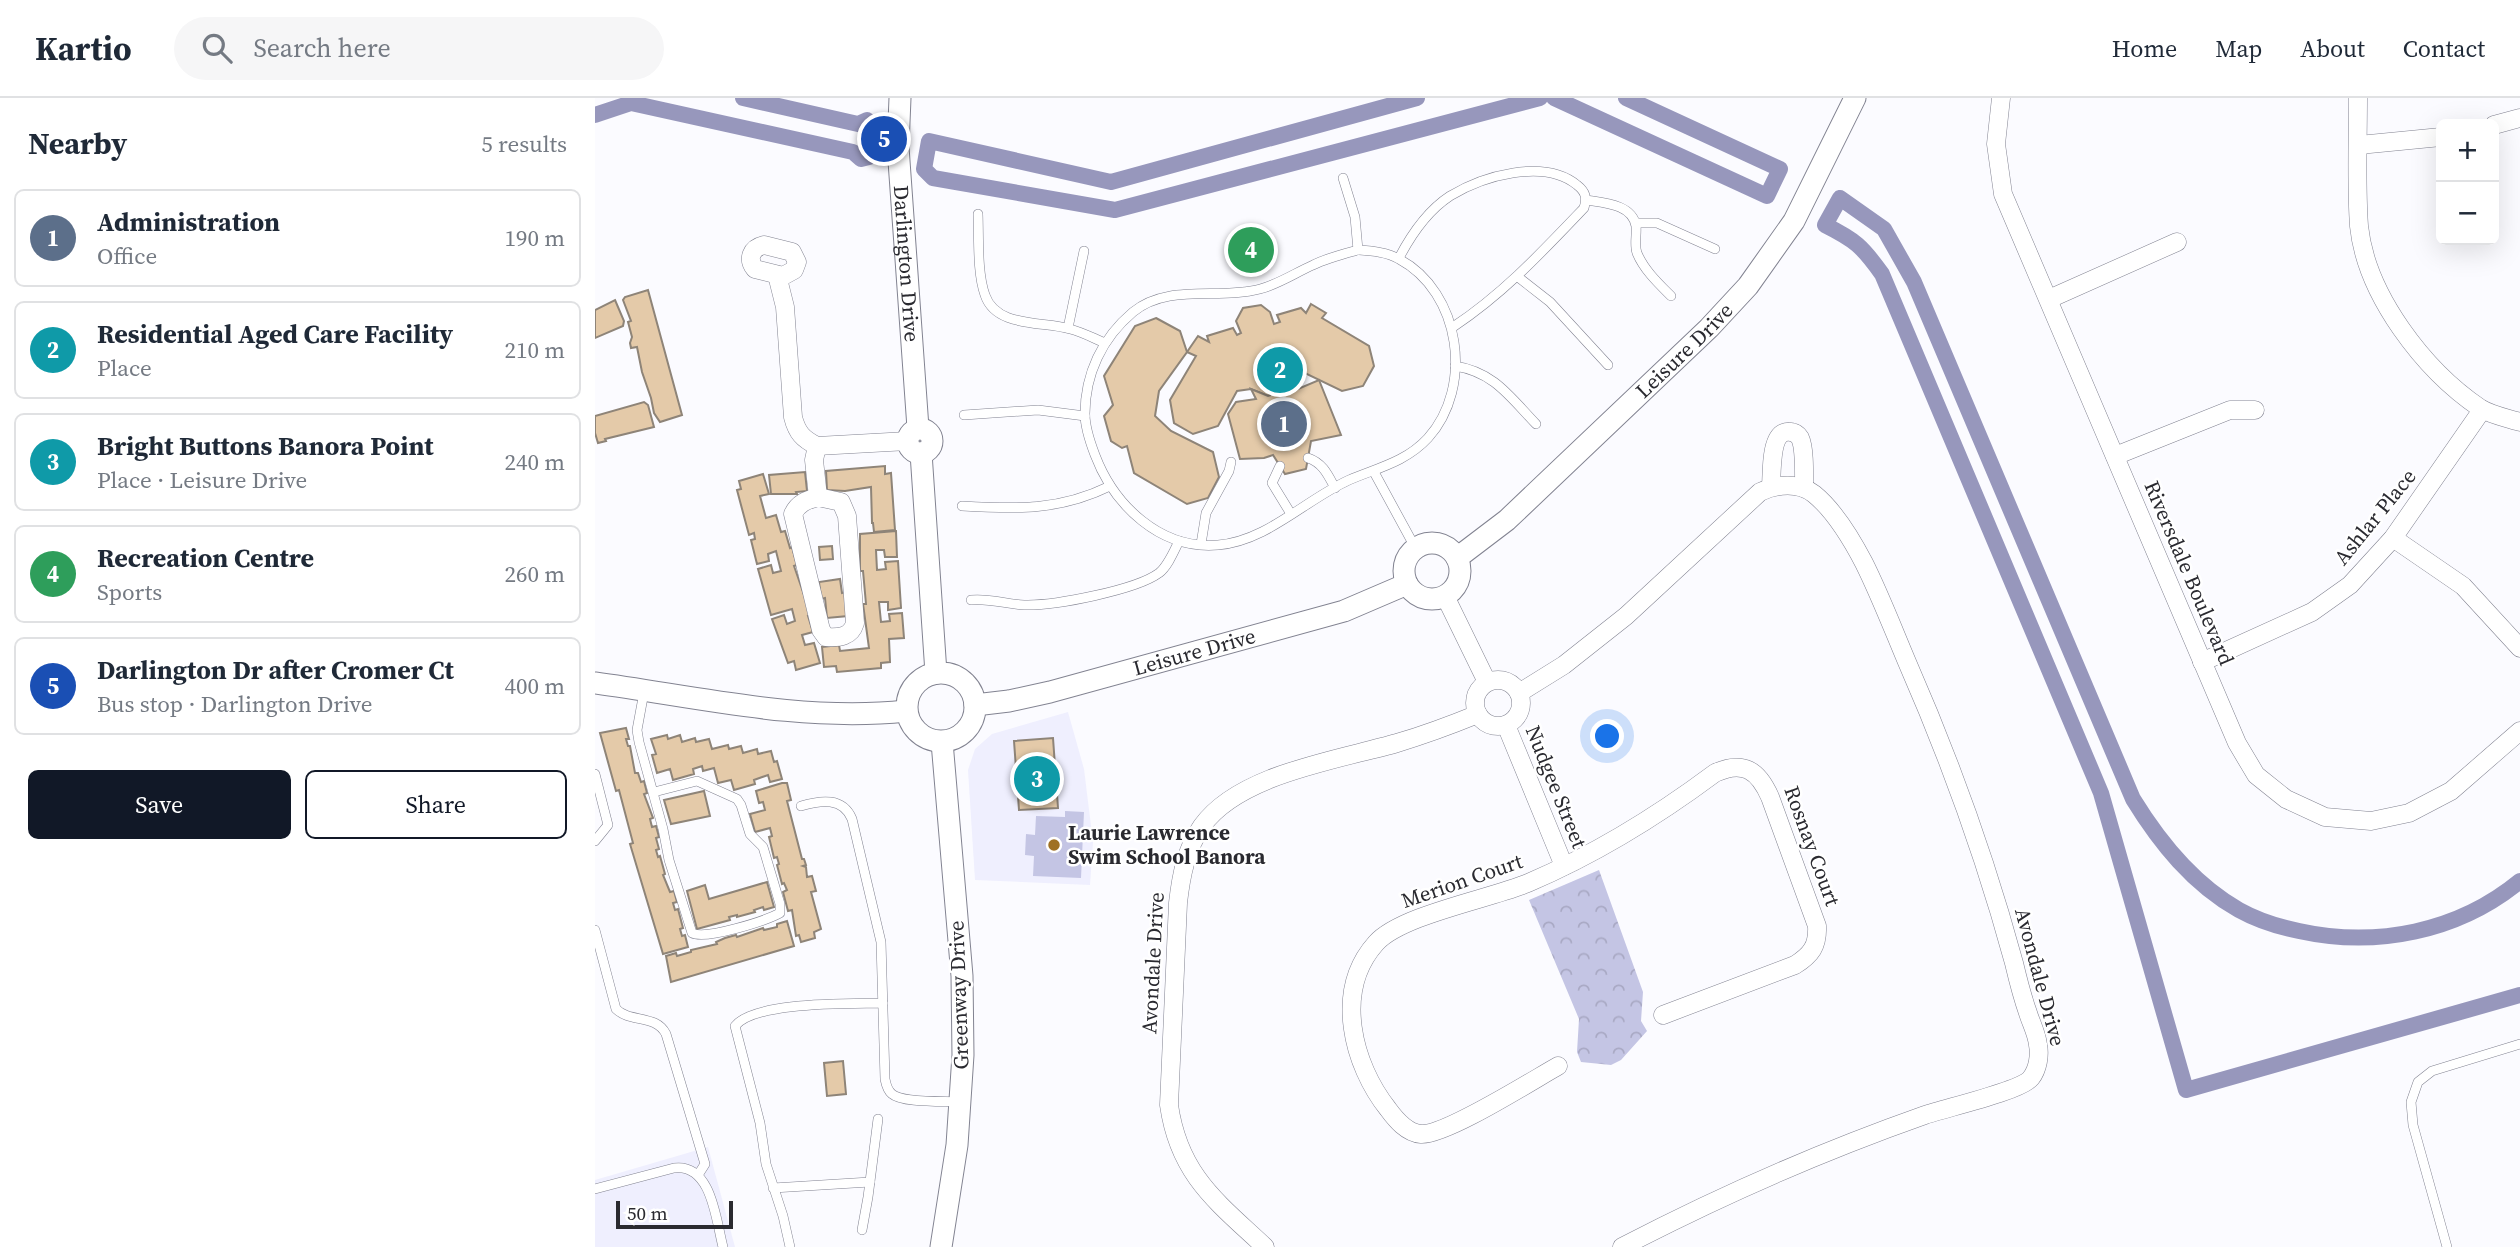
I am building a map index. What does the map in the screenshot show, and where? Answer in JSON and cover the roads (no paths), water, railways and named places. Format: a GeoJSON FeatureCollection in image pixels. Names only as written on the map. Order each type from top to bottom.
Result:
{"type":"FeatureCollection","features":[{"type":"Feature","properties":{"kind":"street","name":"Darlington Drive"},"geometry":{"type":"LineString","coordinates":[[900,98],[898,147],[916,441],[936,673]]}},
{"type":"Feature","properties":{"kind":"street","name":"Leisure Drive"},"geometry":{"type":"LineString","coordinates":[[1457,558],[1507,520],[1709,328],[1748,286],[1794,221],[1855,98]]}},
{"type":"Feature","properties":{"kind":"street","name":"Riversdale Boulevard"},"geometry":{"type":"LineString","coordinates":[[2001,98],[1996,144],[2003,194],[2237,743],[2256,775],[2286,799],[2325,817],[2371,821],[2409,813],[2451,791],[2520,731]]}},
{"type":"Feature","properties":{"kind":"street"},"geometry":{"type":"LineString","coordinates":[[2358,98],[2359,228],[2374,283],[2403,333],[2442,377],[2482,410],[2520,422]]}},
{"type":"Feature","properties":{"kind":"street"},"geometry":{"type":"LineString","coordinates":[[2499,124],[2520,118]]}},
{"type":"Feature","properties":{"kind":"street"},"geometry":{"type":"LineString","coordinates":[[2358,145],[2436,137]]}},
{"type":"Feature","properties":{"kind":"street"},"geometry":{"type":"LineString","coordinates":[[2049,299],[2177,242]]}},
{"type":"Feature","properties":{"kind":"street"},"geometry":{"type":"LineString","coordinates":[[777,275],[785,307],[793,418],[797,432],[806,441],[817,446],[916,441]]}},
{"type":"Feature","properties":{"kind":"street"},"geometry":{"type":"LineString","coordinates":[[2115,456],[2230,410],[2255,410]]}},
{"type":"Feature","properties":{"kind":"street","name":"Ashlar Place"},"geometry":{"type":"LineString","coordinates":[[2202,662],[2312,612],[2350,585],[2393,538],[2482,410]]}},
{"type":"Feature","properties":{"kind":"street"},"geometry":{"type":"LineString","coordinates":[[1520,693],[1597,641],[1756,495],[1771,487],[1786,485],[1804,488],[1800,437],[1789,431],[1776,439],[1771,487]]}},
{"type":"Feature","properties":{"kind":"street"},"geometry":{"type":"LineString","coordinates":[[817,446],[814,460],[818,497]]}},
{"type":"Feature","properties":{"kind":"street"},"geometry":{"type":"LineString","coordinates":[[1773,461],[1803,461]]}},
{"type":"Feature","properties":{"kind":"street","name":"Avondale Drive"},"geometry":{"type":"LineString","coordinates":[[1622,1247],[1717,1198],[1864,1137],[1948,1107],[2015,1088],[2031,1078],[2039,1062],[2038,1045],[2001,916],[1966,807],[1933,720],[1860,557],[1826,507],[1804,488]]}},
{"type":"Feature","properties":{"kind":"street"},"geometry":{"type":"LineString","coordinates":[[818,497],[841,502],[847,516],[855,623],[845,636],[826,637],[821,629],[793,514],[803,502],[818,497]]}},
{"type":"Feature","properties":{"kind":"street"},"geometry":{"type":"LineString","coordinates":[[2393,538],[2463,586],[2520,648]]}},
{"type":"Feature","properties":{"kind":"street"},"geometry":{"type":"LineString","coordinates":[[1434,543],[1443,545],[1457,558],[1459,579],[1445,596],[1429,599],[1420,597],[1407,584],[1405,564],[1416,549],[1434,543]]}},
{"type":"Feature","properties":{"kind":"street","name":"Leisure Drive"},"geometry":{"type":"LineString","coordinates":[[975,705],[1050,692],[1344,611],[1407,584]]}},
{"type":"Feature","properties":{"kind":"street"},"geometry":{"type":"LineString","coordinates":[[1445,596],[1487,682]]}},
{"type":"Feature","properties":{"kind":"street"},"geometry":{"type":"LineString","coordinates":[[936,673],[946,673],[963,681],[969,687],[975,705],[972,723],[966,730],[951,740],[941,742],[918,733],[912,727],[906,711],[906,702],[913,686],[928,675],[936,673]]}},
{"type":"Feature","properties":{"kind":"street"},"geometry":{"type":"LineString","coordinates":[[1502,680],[1520,693],[1520,712],[1506,725],[1493,725],[1482,719],[1478,713],[1475,699],[1487,682],[1502,680]]}},
{"type":"Feature","properties":{"kind":"street"},"geometry":{"type":"LineString","coordinates":[[595,683],[734,705],[806,713],[868,715],[906,711]]}},
{"type":"Feature","properties":{"kind":"street","name":"Avondale Drive"},"geometry":{"type":"LineString","coordinates":[[1265,1247],[1202,1186],[1179,1148],[1172,1126],[1169,1105],[1178,903],[1181,876],[1189,850],[1203,826],[1222,805],[1246,789],[1276,777],[1422,735],[1478,713]]}},
{"type":"Feature","properties":{"kind":"street","name":"Nudgee Street"},"geometry":{"type":"LineString","coordinates":[[1506,725],[1564,866]]}},
{"type":"Feature","properties":{"kind":"street","name":"Greenway Drive"},"geometry":{"type":"LineString","coordinates":[[941,742],[962,976],[961,1102],[941,1247]]}},
{"type":"Feature","properties":{"kind":"street","name":"Rosnay Court"},"geometry":{"type":"LineString","coordinates":[[1564,866],[1638,827],[1727,767],[1740,766],[1750,771],[1765,786],[1817,926],[1818,937],[1814,948],[1806,958],[1795,965],[1663,1015]]}},
{"type":"Feature","properties":{"kind":"street","name":"Merion Court"},"geometry":{"type":"LineString","coordinates":[[1558,1066],[1446,1129],[1424,1135],[1415,1133],[1396,1119],[1371,1084],[1360,1063],[1354,1040],[1352,1012],[1354,987],[1363,962],[1377,943],[1397,927],[1484,899],[1564,866]]}},
{"type":"Feature","properties":{"kind":"lane"},"geometry":{"type":"LineString","coordinates":[[1398,258],[1422,221],[1436,207],[1466,188],[1533,170],[1555,173],[1571,180],[1583,190],[1586,200],[1584,208],[1518,277],[1489,302],[1453,327]]}},
{"type":"Feature","properties":{"kind":"lane"},"geometry":{"type":"LineString","coordinates":[[1343,178],[1355,217],[1358,250]]}},
{"type":"Feature","properties":{"kind":"lane"},"geometry":{"type":"LineString","coordinates":[[1586,200],[1616,205],[1628,213],[1636,223],[1636,250],[1641,261],[1671,296]]}},
{"type":"Feature","properties":{"kind":"lane"},"geometry":{"type":"LineString","coordinates":[[978,214],[982,284],[991,306],[1008,317],[1068,328],[1105,343]]}},
{"type":"Feature","properties":{"kind":"lane"},"geometry":{"type":"LineString","coordinates":[[1636,223],[1657,223],[1715,249]]}},
{"type":"Feature","properties":{"kind":"lane"},"geometry":{"type":"LineString","coordinates":[[1358,250],[1398,258],[1418,273],[1431,288],[1453,327],[1455,366],[1444,414],[1428,438],[1406,456],[1335,488],[1240,542],[1216,545],[1179,541],[1144,523],[1123,504],[1110,486],[1089,441],[1085,416],[1093,365],[1118,325],[1135,310],[1158,299],[1176,295],[1216,295],[1260,289],[1313,265],[1358,250]]}},
{"type":"Feature","properties":{"kind":"lane"},"geometry":{"type":"LineString","coordinates":[[1068,328],[1084,251]]}},
{"type":"Feature","properties":{"kind":"lane"},"geometry":{"type":"LineString","coordinates":[[1518,277],[1551,302],[1608,365]]}},
{"type":"Feature","properties":{"kind":"lane"},"geometry":{"type":"LineString","coordinates":[[1455,366],[1473,369],[1491,377],[1536,424]]}},
{"type":"Feature","properties":{"kind":"lane"},"geometry":{"type":"LineString","coordinates":[[964,415],[1038,410],[1085,416]]}},
{"type":"Feature","properties":{"kind":"lane"},"geometry":{"type":"LineString","coordinates":[[1308,458],[1317,461],[1327,472],[1335,488]]}},
{"type":"Feature","properties":{"kind":"lane"},"geometry":{"type":"LineString","coordinates":[[1201,544],[1206,513],[1229,471],[1231,462]]}},
{"type":"Feature","properties":{"kind":"lane"},"geometry":{"type":"LineString","coordinates":[[1280,466],[1272,482],[1291,514]]}},
{"type":"Feature","properties":{"kind":"lane"},"geometry":{"type":"LineString","coordinates":[[1374,471],[1416,549]]}},
{"type":"Feature","properties":{"kind":"lane"},"geometry":{"type":"LineString","coordinates":[[962,506],[1050,506],[1092,495],[1110,486]]}},
{"type":"Feature","properties":{"kind":"lane"},"geometry":{"type":"LineString","coordinates":[[971,600],[984,598],[1024,605],[1046,603],[1082,598],[1129,585],[1162,571],[1179,541]]}},
{"type":"Feature","properties":{"kind":"lane"},"geometry":{"type":"LineString","coordinates":[[645,690],[637,734],[670,863],[692,933],[703,936],[780,913],[781,906],[766,854],[762,845],[750,834],[737,799],[697,781],[654,792]]}},
{"type":"Feature","properties":{"kind":"lane"},"geometry":{"type":"LineString","coordinates":[[595,774],[608,824],[595,841]]}},
{"type":"Feature","properties":{"kind":"lane"},"geometry":{"type":"LineString","coordinates":[[801,806],[831,801],[845,807],[850,815],[880,933],[885,1079],[891,1094],[905,1099],[961,1102]]}},
{"type":"Feature","properties":{"kind":"lane"},"geometry":{"type":"LineString","coordinates":[[595,930],[616,1009],[625,1016],[657,1023],[666,1034],[705,1164],[698,1175]]}},
{"type":"Feature","properties":{"kind":"lane"},"geometry":{"type":"LineString","coordinates":[[790,1247],[765,1164],[758,1116],[736,1035],[736,1024],[752,1016],[788,1007],[883,1003]]}},
{"type":"Feature","properties":{"kind":"lane"},"geometry":{"type":"LineString","coordinates":[[2447,1247],[2413,1125],[2411,1102],[2419,1082],[2432,1070],[2520,1044]]}},
{"type":"Feature","properties":{"kind":"lane"},"geometry":{"type":"LineString","coordinates":[[862,1230],[877,1119]]}},
{"type":"Feature","properties":{"kind":"lane"},"geometry":{"type":"LineString","coordinates":[[595,1189],[678,1167],[687,1168],[698,1175],[706,1186],[723,1247]]}},
{"type":"Feature","properties":{"kind":"lane"},"geometry":{"type":"LineString","coordinates":[[773,1188],[870,1182]]}},
{"type":"Feature","properties":{"kind":"waterway"},"geometry":{"type":"LineString","coordinates":[[595,115],[631,103],[853,152],[861,159],[869,157],[876,128],[867,120],[858,124],[743,98]]}},
{"type":"Feature","properties":{"kind":"waterway"},"geometry":{"type":"LineString","coordinates":[[1417,98],[1111,182],[929,141],[924,169],[933,178],[1115,210],[1540,98]]}},
{"type":"Feature","properties":{"kind":"waterway"},"geometry":{"type":"LineString","coordinates":[[1554,98],[1767,196],[1780,169],[1626,98]]}},
{"type":"Feature","properties":{"kind":"waterway"},"geometry":{"type":"LineString","coordinates":[[2520,881],[2470,913],[2443,924],[2415,932],[2357,938],[2299,931],[2261,920],[2222,900],[2192,875],[2166,847],[2133,799],[1914,282],[1884,229],[1840,198],[1825,225],[1857,245],[1882,274],[2101,793],[2186,1090],[2520,995]]}},
{"type":"Feature","properties":{"kind":"place","name":"Darlington Dr after Cromer Ct"},"geometry":{"type":"Point","coordinates":[884,139]}},
{"type":"Feature","properties":{"kind":"place","name":"Recreation Centre"},"geometry":{"type":"Point","coordinates":[1251,250]}},
{"type":"Feature","properties":{"kind":"place","name":"Residential Aged Care Facility"},"geometry":{"type":"Point","coordinates":[1280,370]}},
{"type":"Feature","properties":{"kind":"place","name":"Administration"},"geometry":{"type":"Point","coordinates":[1284,424]}},
{"type":"Feature","properties":{"kind":"place","name":"Bright Buttons Banora Point"},"geometry":{"type":"Point","coordinates":[1037,779]}},
{"type":"Feature","properties":{"kind":"place","name":"Laurie Lawrence Swim School Banora"},"geometry":{"type":"Point","coordinates":[1054,845]}}]}
